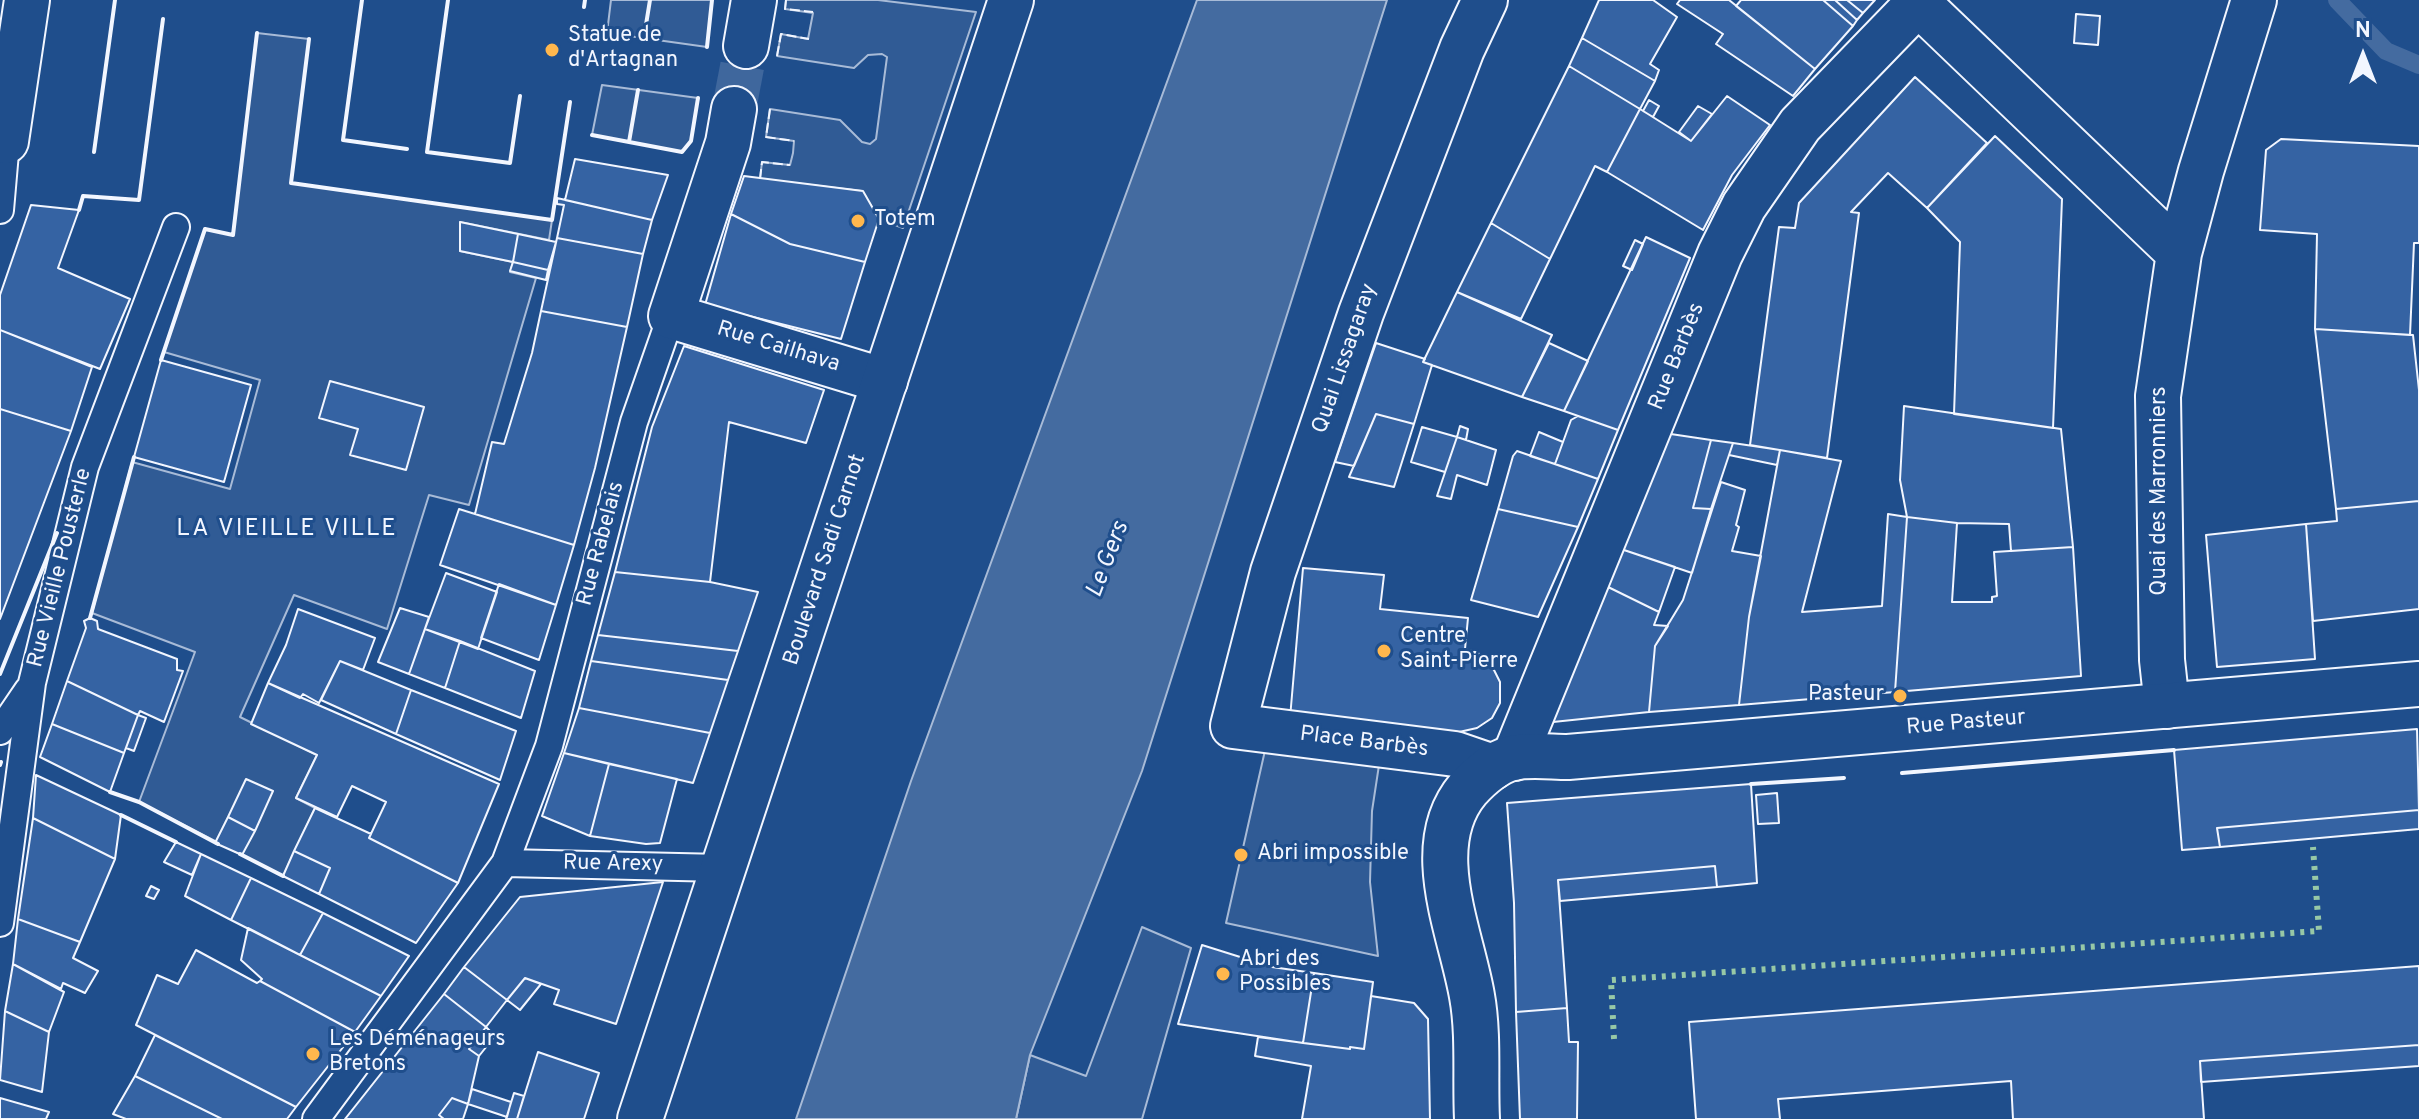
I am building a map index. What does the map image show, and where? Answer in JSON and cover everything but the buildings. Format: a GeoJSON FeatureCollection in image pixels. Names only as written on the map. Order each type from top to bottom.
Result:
{"type":"FeatureCollection","features":[{"type":"Feature","properties":{"kind":"street"},"geometry":{"type":"LineString","coordinates":[[3,140],[27,0]]}},
{"type":"Feature","properties":{"kind":"street"},"geometry":{"type":"LineString","coordinates":[[746,46],[754,0]]}},
{"type":"Feature","properties":{"kind":"street","name":"Boulevard Sadi Carnot"},"geometry":{"type":"LineString","coordinates":[[640,1119],[1011,0]]}},
{"type":"Feature","properties":{"kind":"street","name":"Quai Lissagaray"},"geometry":{"type":"LineString","coordinates":[[1233,726],[1273,572],[1361,313],[1457,63],[1485,0]]}},
{"type":"Feature","properties":{"kind":"street","name":"Quai des Marronniers"},"geometry":{"type":"LineString","coordinates":[[2167,706],[2162,660],[2158,396],[2179,253],[2254,0]]}},
{"type":"Feature","properties":{"kind":"street","name":"Rue Barbès"},"geometry":{"type":"LineString","coordinates":[[1503,762],[1720,254],[1744,206],[1800,125],[1920,2],[2179,253]]}},
{"type":"Feature","properties":{"kind":"street","name":"Rue Rabelais"},"geometry":{"type":"LineString","coordinates":[[671,316],[728,143],[734,109]]}},
{"type":"Feature","properties":{"kind":"street","name":"Rue Cailhava"},"geometry":{"type":"LineString","coordinates":[[671,316],[885,381]]}},
{"type":"Feature","properties":{"kind":"street","name":"Rue Pasteur"},"geometry":{"type":"LineString","coordinates":[[1503,762],[2419,684]]}},
{"type":"Feature","properties":{"kind":"street","name":"Place Barbès"},"geometry":{"type":"LineString","coordinates":[[1233,726],[1503,762]]}},
{"type":"Feature","properties":{"kind":"street"},"geometry":{"type":"LineString","coordinates":[[1477,1119],[1473,999],[1444,866],[1446,828],[1459,800],[1478,778],[1503,762]]}},
{"type":"Feature","properties":{"kind":"lane"},"geometry":{"type":"LineString","coordinates":[[0,210],[3,140]]}},
{"type":"Feature","properties":{"kind":"lane","name":"Rue Vieille Pousterle"},"geometry":{"type":"LineString","coordinates":[[0,923],[32,683],[85,467],[176,227]]}},
{"type":"Feature","properties":{"kind":"lane","name":"Rue Rabelais"},"geometry":{"type":"LineString","coordinates":[[316,1119],[505,863],[549,746],[634,422],[671,316]]}},
{"type":"Feature","properties":{"kind":"lane"},"geometry":{"type":"LineString","coordinates":[[0,731],[32,683]]}},
{"type":"Feature","properties":{"kind":"lane","name":"Rue Arexy"},"geometry":{"type":"LineString","coordinates":[[505,863],[722,868]]}},
{"type":"Feature","properties":{"kind":"shaded area"},"geometry":{"type":"Polygon","coordinates":[[[611,0],[712,0],[707,47],[607,33],[611,0]]]}},
{"type":"Feature","properties":{"kind":"shaded area"},"geometry":{"type":"Polygon","coordinates":[[[786,0],[878,0],[976,12],[903,228],[879,219],[862,191],[760,179],[762,162],[790,165],[793,153],[794,141],[766,137],[770,109],[840,120],[862,142],[870,144],[876,139],[887,57],[882,54],[868,55],[854,68],[777,56],[781,34],[808,39],[813,13],[785,9],[786,0]]]}},
{"type":"Feature","properties":{"kind":"shaded area"},"geometry":{"type":"Polygon","coordinates":[[[257,33],[309,39],[291,183],[552,220],[549,240],[460,222],[460,251],[513,262],[510,272],[536,278],[469,505],[429,495],[387,629],[294,595],[240,717],[317,755],[296,798],[315,808],[283,876],[139,802],[195,652],[92,613],[132,462],[230,489],[260,380],[164,352],[205,229],[233,235],[257,33]]]}},
{"type":"Feature","properties":{"kind":"shaded area"},"geometry":{"type":"Polygon","coordinates":[[[602,85],[698,98],[691,141],[682,152],[592,135],[602,85]]]}},
{"type":"Feature","properties":{"kind":"shaded area"},"geometry":{"type":"Polygon","coordinates":[[[1266,746],[1381,752],[1372,811],[1370,882],[1378,956],[1226,923],[1266,746]]]}},
{"type":"Feature","properties":{"kind":"shaded area"},"geometry":{"type":"Polygon","coordinates":[[[1142,927],[1191,948],[1142,1119],[1016,1119],[1030,1055],[1086,1076],[1142,927]]]}},
{"type":"Feature","properties":{"kind":"water","name":"Le Gers"},"geometry":{"type":"Polygon","coordinates":[[[1197,0],[1387,0],[1142,771],[1030,1055],[1016,1119],[796,1119],[911,781],[1197,0]]]}},
{"type":"Feature","properties":{"kind":"waterway"},"geometry":{"type":"LineString","coordinates":[[2337,0],[2386,51],[2419,65]]}},
{"type":"Feature","properties":{"kind":"tunnel"},"geometry":{"type":"LineString","coordinates":[[734,109],[746,46]]}},
{"type":"Feature","properties":{"kind":"hedge"},"geometry":{"type":"LineString","coordinates":[[1614,1039],[1611,980],[2319,931],[2313,847]]}},
{"type":"Feature","properties":{"kind":"fence"},"geometry":{"type":"LineString","coordinates":[[786,0],[785,9],[813,12]]}},
{"type":"Feature","properties":{"kind":"fence"},"geometry":{"type":"LineString","coordinates":[[777,56],[781,34],[809,39]]}},
{"type":"Feature","properties":{"kind":"fence"},"geometry":{"type":"LineString","coordinates":[[770,109],[766,137],[794,141]]}},
{"type":"Feature","properties":{"kind":"fence"},"geometry":{"type":"LineString","coordinates":[[760,179],[762,162],[790,165]]}},
{"type":"Feature","properties":{"kind":"wall"},"geometry":{"type":"LineString","coordinates":[[94,152],[115,0]]}},
{"type":"Feature","properties":{"kind":"wall"},"geometry":{"type":"LineString","coordinates":[[362,0],[343,140],[407,149]]}},
{"type":"Feature","properties":{"kind":"wall"},"geometry":{"type":"LineString","coordinates":[[448,0],[427,152],[510,163],[520,96]]}},
{"type":"Feature","properties":{"kind":"wall"},"geometry":{"type":"LineString","coordinates":[[584,7],[585,0]]}},
{"type":"Feature","properties":{"kind":"wall"},"geometry":{"type":"LineString","coordinates":[[644,37],[650,0]]}},
{"type":"Feature","properties":{"kind":"wall"},"geometry":{"type":"LineString","coordinates":[[707,47],[712,0]]}},
{"type":"Feature","properties":{"kind":"wall"},"geometry":{"type":"LineString","coordinates":[[79,210],[83,196],[139,200],[163,19]]}},
{"type":"Feature","properties":{"kind":"wall"},"geometry":{"type":"LineString","coordinates":[[161,360],[205,229],[233,235],[257,33]]}},
{"type":"Feature","properties":{"kind":"wall"},"geometry":{"type":"LineString","coordinates":[[309,39],[291,183],[552,220],[570,102]]}},
{"type":"Feature","properties":{"kind":"wall"},"geometry":{"type":"LineString","coordinates":[[629,142],[638,90]]}},
{"type":"Feature","properties":{"kind":"wall"},"geometry":{"type":"LineString","coordinates":[[592,135],[682,152],[691,141],[698,98]]}},
{"type":"Feature","properties":{"kind":"wall"},"geometry":{"type":"LineString","coordinates":[[90,618],[134,457]]}},
{"type":"Feature","properties":{"kind":"wall"},"geometry":{"type":"LineString","coordinates":[[0,674],[57,533]]}},
{"type":"Feature","properties":{"kind":"wall"},"geometry":{"type":"LineString","coordinates":[[1902,773],[2174,750]]}},
{"type":"Feature","properties":{"kind":"wall"},"geometry":{"type":"LineString","coordinates":[[1751,784],[1844,778]]}},
{"type":"Feature","properties":{"kind":"wall"},"geometry":{"type":"LineString","coordinates":[[110,792],[139,802],[218,844]]}},
{"type":"Feature","properties":{"kind":"wall"},"geometry":{"type":"LineString","coordinates":[[121,815],[176,842]]}},
{"type":"Feature","properties":{"kind":"wall"},"geometry":{"type":"LineString","coordinates":[[240,854],[283,876]]}},
{"type":"Feature","properties":{"kind":"place","name":"Statue de d'Artagnan"},"geometry":{"type":"Point","coordinates":[552,50]}},
{"type":"Feature","properties":{"kind":"place","name":"Totem"},"geometry":{"type":"Point","coordinates":[858,221]}},
{"type":"Feature","properties":{"kind":"place","name":"Centre Saint-Pierre"},"geometry":{"type":"Point","coordinates":[1384,651]}},
{"type":"Feature","properties":{"kind":"place","name":"Pasteur"},"geometry":{"type":"Point","coordinates":[1900,696]}},
{"type":"Feature","properties":{"kind":"place","name":"Abri impossible"},"geometry":{"type":"Point","coordinates":[1241,855]}},
{"type":"Feature","properties":{"kind":"place","name":"Abri des Possibles"},"geometry":{"type":"Point","coordinates":[1223,974]}},
{"type":"Feature","properties":{"kind":"place","name":"Les Déménageurs Bretons"},"geometry":{"type":"Point","coordinates":[313,1054]}},
{"type":"Feature","properties":{"kind":"district","name":"LA VIEILLE VILLE"},"geometry":{"type":"Point","coordinates":[287,530]}}]}
